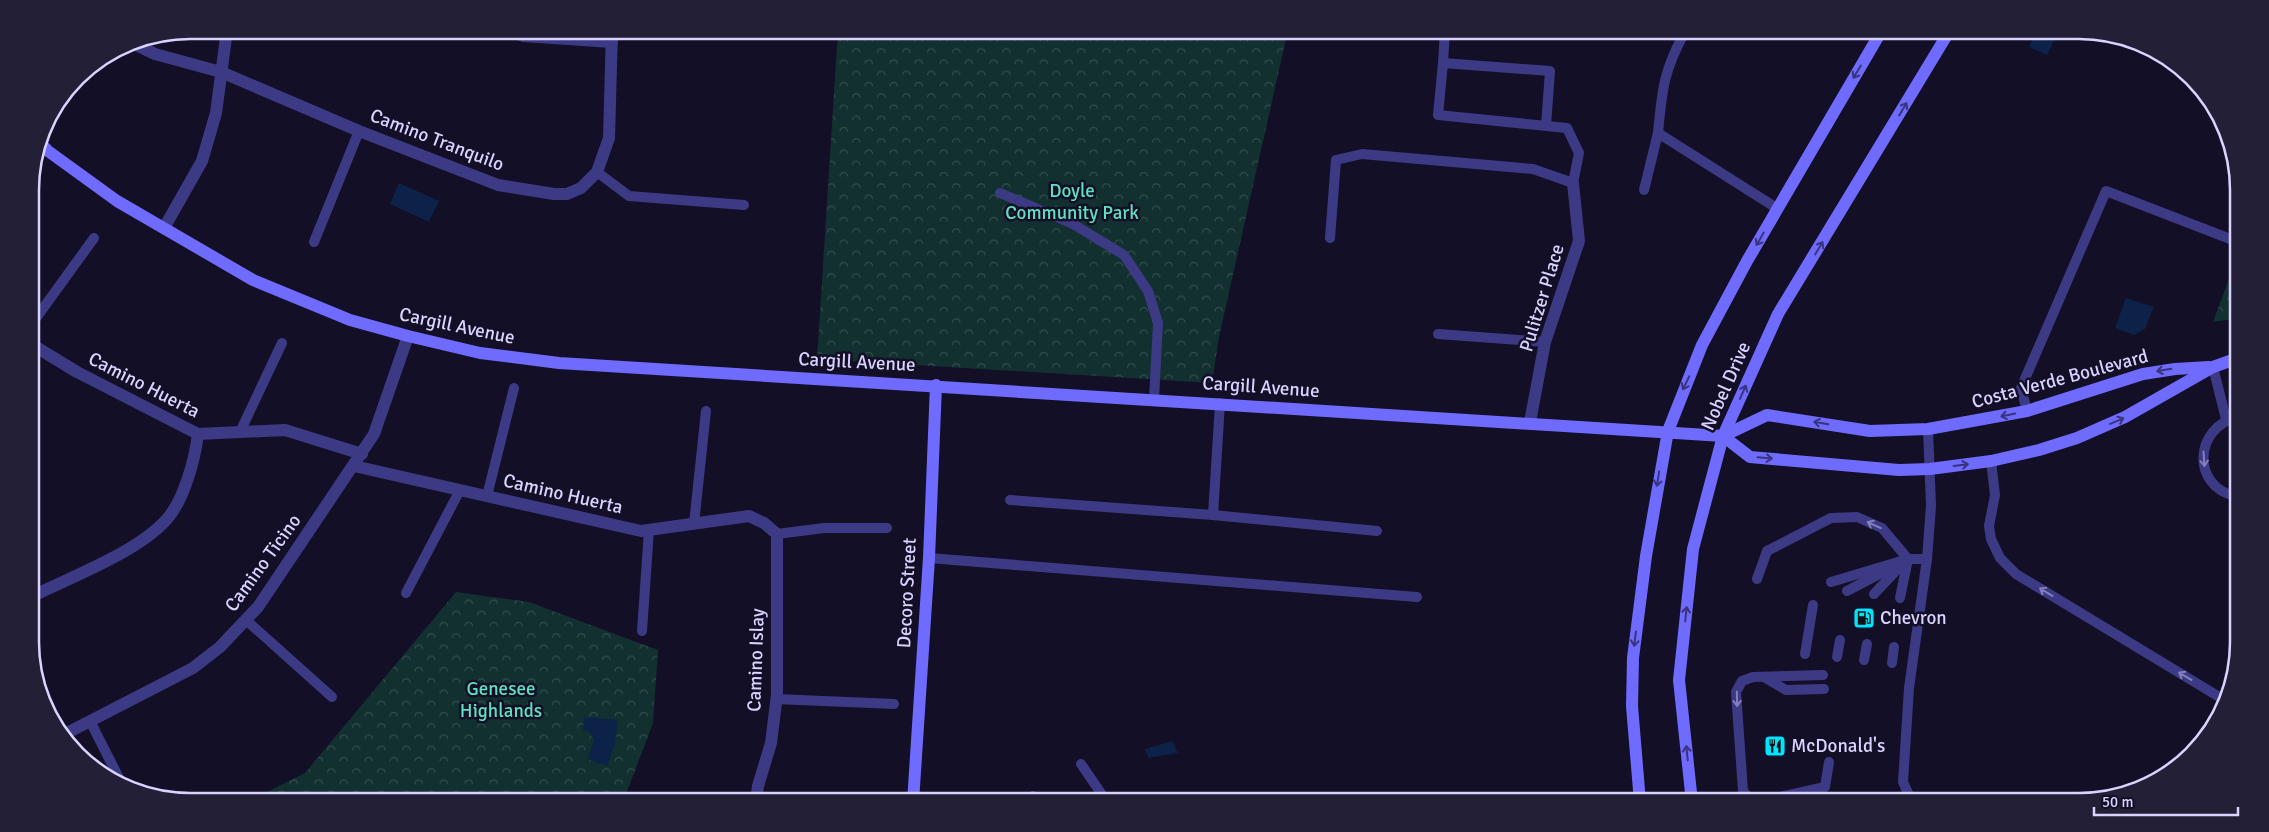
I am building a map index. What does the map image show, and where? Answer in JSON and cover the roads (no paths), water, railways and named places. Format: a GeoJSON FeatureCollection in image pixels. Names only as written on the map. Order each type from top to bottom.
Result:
{"type":"FeatureCollection","features":[{"type":"Feature","properties":{"kind":"street"},"geometry":{"type":"LineString","coordinates":[[164,228],[202,161],[216,113],[226,39]]}},
{"type":"Feature","properties":{"kind":"street","name":"Camino Tranquilo"},"geometry":{"type":"LineString","coordinates":[[141,47],[155,54],[221,72],[358,131],[507,186],[554,194],[567,194],[581,188],[596,172],[608,138],[612,39]]}},
{"type":"Feature","properties":{"kind":"street","name":"Nobel Drive"},"geometry":{"type":"LineString","coordinates":[[1639,793],[1632,706],[1633,658],[1646,556],[1668,431],[1702,345],[1877,39]]}},
{"type":"Feature","properties":{"kind":"street","name":"Nobel Drive"},"geometry":{"type":"LineString","coordinates":[[1691,793],[1679,680],[1692,549],[1723,436],[1778,314],[1945,39]]}},
{"type":"Feature","properties":{"kind":"street","name":"Cargill Avenue"},"geometry":{"type":"LineString","coordinates":[[45,147],[117,201],[253,280],[350,320],[480,353],[559,363],[1530,422],[1723,436]]}},
{"type":"Feature","properties":{"kind":"street","name":"Pulitzer Place"},"geometry":{"type":"LineString","coordinates":[[1530,422],[1545,342],[1579,241],[1573,183]]}},
{"type":"Feature","properties":{"kind":"street","name":"Camino Ticino"},"geometry":{"type":"LineString","coordinates":[[69,732],[193,668],[220,647],[258,607],[374,434],[408,336]]}},
{"type":"Feature","properties":{"kind":"street","name":"Camino Huerta"},"geometry":{"type":"LineString","coordinates":[[39,349],[77,372],[198,434],[285,430],[362,454]]}},
{"type":"Feature","properties":{"kind":"street","name":"Costa Verde Boulevard"},"geometry":{"type":"LineString","coordinates":[[2213,367],[2174,369],[2142,374],[2027,411],[1928,429],[1870,431],[1767,415],[1723,436],[1750,457],[1880,468],[1930,469],[1991,461],[2039,450],[2077,438],[2126,417],[2213,367],[2230,361]]}},
{"type":"Feature","properties":{"kind":"street","name":"Decoro Street"},"geometry":{"type":"LineString","coordinates":[[914,793],[929,558],[936,385]]}},
{"type":"Feature","properties":{"kind":"street"},"geometry":{"type":"LineString","coordinates":[[39,593],[140,543],[168,518],[188,481],[198,434]]}},
{"type":"Feature","properties":{"kind":"street","name":"Camino Huerta"},"geometry":{"type":"LineString","coordinates":[[354,466],[641,531],[749,516],[764,523],[777,534]]}},
{"type":"Feature","properties":{"kind":"street","name":"Camino Islay"},"geometry":{"type":"LineString","coordinates":[[757,793],[771,744],[776,699],[777,534]]}},
{"type":"Feature","properties":{"kind":"lane"},"geometry":{"type":"LineString","coordinates":[[1330,238],[1336,160],[1362,154],[1533,169],[1573,183],[1580,153],[1574,138],[1567,128],[1438,116],[1444,39]]}},
{"type":"Feature","properties":{"kind":"lane"},"geometry":{"type":"LineString","coordinates":[[1644,190],[1658,132],[1662,88],[1671,57],[1681,39]]}},
{"type":"Feature","properties":{"kind":"lane"},"geometry":{"type":"LineString","coordinates":[[1442,62],[1550,71],[1546,126]]}},
{"type":"Feature","properties":{"kind":"lane"},"geometry":{"type":"LineString","coordinates":[[314,242],[358,131]]}},
{"type":"Feature","properties":{"kind":"lane"},"geometry":{"type":"LineString","coordinates":[[1658,132],[1778,209]]}},
{"type":"Feature","properties":{"kind":"lane"},"geometry":{"type":"LineString","coordinates":[[596,172],[629,196],[744,205]]}},
{"type":"Feature","properties":{"kind":"lane"},"geometry":{"type":"LineString","coordinates":[[2027,411],[2021,388],[2106,191],[2230,239]]}},
{"type":"Feature","properties":{"kind":"lane"},"geometry":{"type":"LineString","coordinates":[[1000,193],[1072,224],[1124,255],[1148,291],[1158,323],[1154,399]]}},
{"type":"Feature","properties":{"kind":"lane"},"geometry":{"type":"LineString","coordinates":[[39,314],[94,238]]}},
{"type":"Feature","properties":{"kind":"lane"},"geometry":{"type":"LineString","coordinates":[[1438,334],[1545,342]]}},
{"type":"Feature","properties":{"kind":"lane"},"geometry":{"type":"LineString","coordinates":[[240,432],[282,342]]}},
{"type":"Feature","properties":{"kind":"lane"},"geometry":{"type":"LineString","coordinates":[[2213,367],[2226,420]]}},
{"type":"Feature","properties":{"kind":"lane"},"geometry":{"type":"LineString","coordinates":[[487,496],[514,388]]}},
{"type":"Feature","properties":{"kind":"lane"},"geometry":{"type":"LineString","coordinates":[[1213,514],[1220,403]]}},
{"type":"Feature","properties":{"kind":"lane"},"geometry":{"type":"LineString","coordinates":[[694,524],[706,411]]}},
{"type":"Feature","properties":{"kind":"lane"},"geometry":{"type":"LineString","coordinates":[[2230,419],[2212,431],[2203,449],[2204,468],[2213,484],[2230,495]]}},
{"type":"Feature","properties":{"kind":"lane"},"geometry":{"type":"LineString","coordinates":[[1908,793],[1903,782],[1909,688],[1927,558],[1931,506],[1928,429]]}},
{"type":"Feature","properties":{"kind":"lane"},"geometry":{"type":"LineString","coordinates":[[1991,461],[1995,495],[1989,533],[1994,547],[2005,563],[2016,574],[2219,698]]}},
{"type":"Feature","properties":{"kind":"lane"},"geometry":{"type":"LineString","coordinates":[[406,593],[460,490]]}},
{"type":"Feature","properties":{"kind":"lane"},"geometry":{"type":"LineString","coordinates":[[1010,500],[1213,514],[1377,531]]}},
{"type":"Feature","properties":{"kind":"lane"},"geometry":{"type":"LineString","coordinates":[[1757,579],[1767,551],[1831,518],[1857,517],[1882,528],[1908,559]]}},
{"type":"Feature","properties":{"kind":"lane"},"geometry":{"type":"LineString","coordinates":[[777,534],[824,528],[887,528]]}},
{"type":"Feature","properties":{"kind":"lane"},"geometry":{"type":"LineString","coordinates":[[642,630],[649,530]]}},
{"type":"Feature","properties":{"kind":"lane"},"geometry":{"type":"LineString","coordinates":[[929,558],[1417,597]]}},
{"type":"Feature","properties":{"kind":"lane"},"geometry":{"type":"LineString","coordinates":[[1831,582],[1908,559],[1927,558]]}},
{"type":"Feature","properties":{"kind":"lane"},"geometry":{"type":"LineString","coordinates":[[1847,591],[1908,559]]}},
{"type":"Feature","properties":{"kind":"lane"},"geometry":{"type":"LineString","coordinates":[[1874,594],[1908,559]]}},
{"type":"Feature","properties":{"kind":"lane"},"geometry":{"type":"LineString","coordinates":[[1900,598],[1908,559]]}},
{"type":"Feature","properties":{"kind":"lane"},"geometry":{"type":"LineString","coordinates":[[1805,654],[1813,606]]}},
{"type":"Feature","properties":{"kind":"lane"},"geometry":{"type":"LineString","coordinates":[[246,620],[332,697]]}},
{"type":"Feature","properties":{"kind":"lane"},"geometry":{"type":"LineString","coordinates":[[1837,657],[1840,640]]}},
{"type":"Feature","properties":{"kind":"lane"},"geometry":{"type":"LineString","coordinates":[[1864,660],[1866,644]]}},
{"type":"Feature","properties":{"kind":"lane"},"geometry":{"type":"LineString","coordinates":[[1892,663],[1894,648]]}},
{"type":"Feature","properties":{"kind":"lane"},"geometry":{"type":"LineString","coordinates":[[1745,793],[1743,791],[1736,692],[1742,681],[1764,677],[1823,675]]}},
{"type":"Feature","properties":{"kind":"lane"},"geometry":{"type":"LineString","coordinates":[[1764,677],[1786,690],[1824,689]]}},
{"type":"Feature","properties":{"kind":"lane"},"geometry":{"type":"LineString","coordinates":[[776,699],[894,704]]}},
{"type":"Feature","properties":{"kind":"lane"},"geometry":{"type":"LineString","coordinates":[[90,721],[117,775]]}},
{"type":"Feature","properties":{"kind":"lane"},"geometry":{"type":"LineString","coordinates":[[1798,793],[1825,787],[1829,762]]}},
{"type":"Feature","properties":{"kind":"lane"},"geometry":{"type":"LineString","coordinates":[[1081,764],[1101,793]]}},
{"type":"Feature","properties":{"kind":"water"},"geometry":{"type":"Polygon","coordinates":[[[2033,39],[2055,39],[2047,55],[2029,47],[2033,39]]]}},
{"type":"Feature","properties":{"kind":"water"},"geometry":{"type":"Polygon","coordinates":[[[399,183],[439,201],[429,222],[390,204],[399,183]]]}},
{"type":"Feature","properties":{"kind":"water"},"geometry":{"type":"Polygon","coordinates":[[[2126,298],[2154,307],[2145,329],[2134,335],[2115,328],[2126,298]]]}},
{"type":"Feature","properties":{"kind":"water"},"geometry":{"type":"Polygon","coordinates":[[[584,717],[618,720],[615,744],[607,766],[588,759],[594,740],[589,732],[583,730],[584,717]]]}},
{"type":"Feature","properties":{"kind":"water"},"geometry":{"type":"Polygon","coordinates":[[[1172,741],[1178,753],[1148,758],[1145,749],[1172,741]]]}},
{"type":"Feature","properties":{"kind":"place","name":"Chevron"},"geometry":{"type":"Point","coordinates":[1864,618]}},
{"type":"Feature","properties":{"kind":"place","name":"McDonald's"},"geometry":{"type":"Point","coordinates":[1775,746]}},
{"type":"Feature","properties":{"kind":"park label","name":"Doyle Community Park"},"geometry":{"type":"Point","coordinates":[1072,202]}},
{"type":"Feature","properties":{"kind":"park label","name":"Genesee Highlands"},"geometry":{"type":"Point","coordinates":[501,700]}}]}
